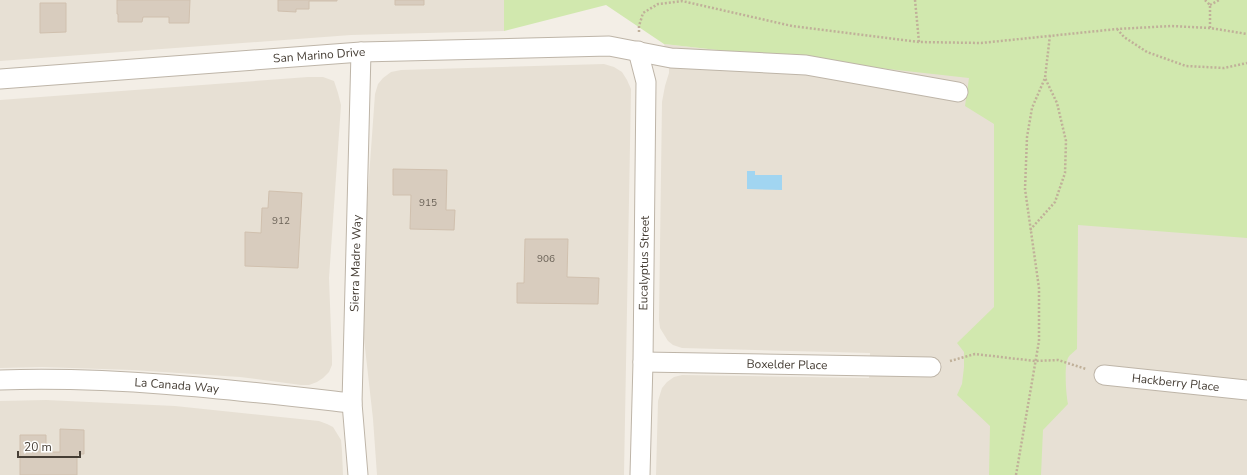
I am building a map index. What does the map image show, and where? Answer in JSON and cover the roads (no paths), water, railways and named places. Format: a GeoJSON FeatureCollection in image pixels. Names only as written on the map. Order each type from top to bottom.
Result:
{"type":"FeatureCollection","features":[{"type":"Feature","properties":{"kind":"street","name":"San Marino Drive"},"geometry":{"type":"LineString","coordinates":[[0,79],[361,52],[609,46],[671,58],[806,65],[958,92]]}},
{"type":"Feature","properties":{"kind":"street","name":"Eucalyptus Street"},"geometry":{"type":"LineString","coordinates":[[638,51],[646,82],[643,362],[640,475]]}},
{"type":"Feature","properties":{"kind":"street","name":"Sierra Madre Way"},"geometry":{"type":"LineString","coordinates":[[358,475],[352,404],[361,52]]}},
{"type":"Feature","properties":{"kind":"street","name":"Boxelder Place"},"geometry":{"type":"LineString","coordinates":[[643,362],[931,367]]}},
{"type":"Feature","properties":{"kind":"street","name":"Hackberry Place"},"geometry":{"type":"LineString","coordinates":[[1104,375],[1247,390]]}},
{"type":"Feature","properties":{"kind":"street","name":"La Canada Way"},"geometry":{"type":"LineString","coordinates":[[0,380],[46,378],[147,382],[215,388],[352,404]]}},
{"type":"Feature","properties":{"kind":"water"},"geometry":{"type":"Polygon","coordinates":[[[747,171],[755,171],[755,175],[782,175],[782,190],[747,189],[747,171]]]}}]}
